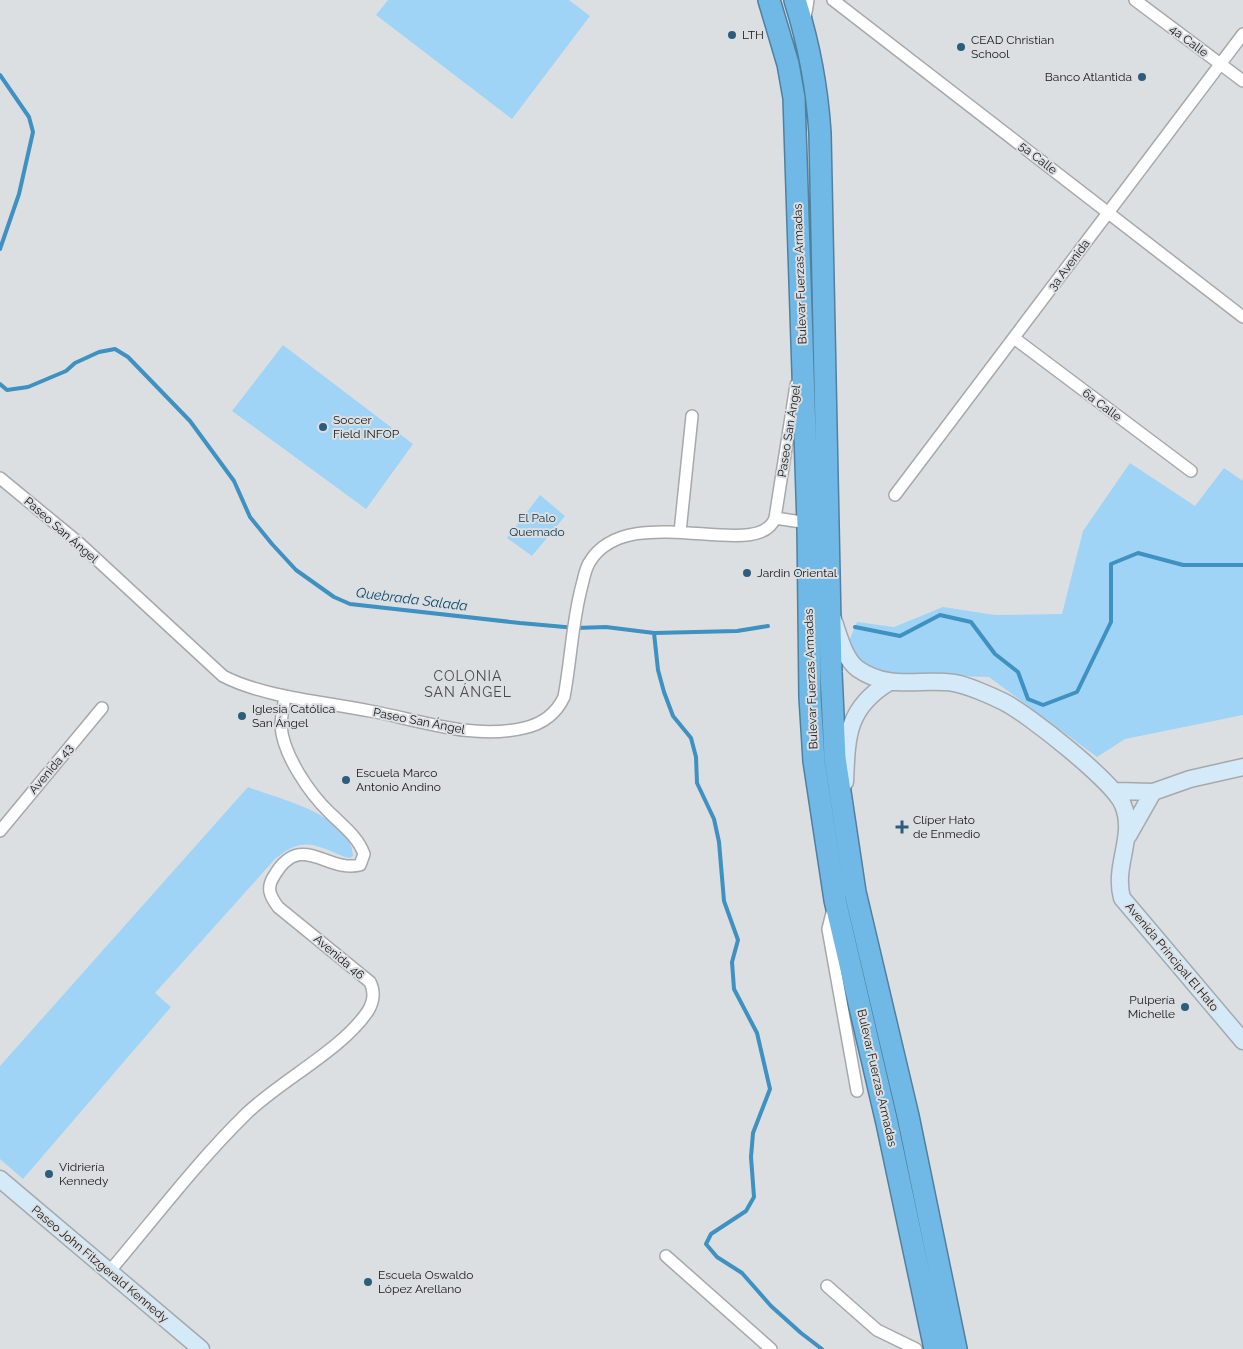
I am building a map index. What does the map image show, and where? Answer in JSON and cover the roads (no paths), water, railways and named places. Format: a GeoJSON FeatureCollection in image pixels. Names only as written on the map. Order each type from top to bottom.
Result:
{"type":"FeatureCollection","features":[{"type":"Feature","properties":{"kind":"highway","name":"Bulevar Fuerzas Armadas"},"geometry":{"type":"LineString","coordinates":[[769,0],[788,64],[794,98],[808,523],[810,697],[813,743],[835,900],[887,1123],[935,1349]]}},
{"type":"Feature","properties":{"kind":"highway","name":"Bulevar Fuerzas Armadas"},"geometry":{"type":"LineString","coordinates":[[795,0],[805,30],[818,100],[820,133],[835,758],[855,892],[908,1116],[956,1349]]}},
{"type":"Feature","properties":{"kind":"street"},"geometry":{"type":"LineString","coordinates":[[805,30],[808,0]]}},
{"type":"Feature","properties":{"kind":"street","name":"5a Calle"},"geometry":{"type":"LineString","coordinates":[[833,0],[1243,318]]}},
{"type":"Feature","properties":{"kind":"street","name":"4a Calle"},"geometry":{"type":"LineString","coordinates":[[1135,0],[1243,81]]}},
{"type":"Feature","properties":{"kind":"street","name":"3a Avenida"},"geometry":{"type":"LineString","coordinates":[[895,496],[1243,34]]}},
{"type":"Feature","properties":{"kind":"street","name":"6a Calle"},"geometry":{"type":"LineString","coordinates":[[1014,338],[1191,471]]}},
{"type":"Feature","properties":{"kind":"street","name":"Paseo San Ángel"},"geometry":{"type":"LineString","coordinates":[[0,478],[79,543],[223,676],[232,681],[286,696],[466,731],[500,731],[526,728],[548,718],[558,709],[564,697],[577,604],[588,565],[609,544],[626,535],[680,532],[750,536],[769,529],[775,518],[802,344]]}},
{"type":"Feature","properties":{"kind":"street"},"geometry":{"type":"LineString","coordinates":[[680,532],[692,416]]}},
{"type":"Feature","properties":{"kind":"street"},"geometry":{"type":"LineString","coordinates":[[775,518],[808,523]]}},
{"type":"Feature","properties":{"kind":"street","name":"Avenida Principal El Hato"},"geometry":{"type":"LineString","coordinates":[[831,615],[853,665],[865,673],[888,683],[955,683],[1004,702],[1079,758],[1116,791],[1126,814],[1126,838],[1118,884],[1122,898],[1243,1040]]}},
{"type":"Feature","properties":{"kind":"street"},"geometry":{"type":"LineString","coordinates":[[843,814],[848,735],[857,713],[866,700],[888,683]]}},
{"type":"Feature","properties":{"kind":"street","name":"Avenida 46"},"geometry":{"type":"LineString","coordinates":[[109,1272],[247,1114],[345,1035],[368,1010],[374,998],[374,990],[370,982],[278,907],[270,896],[268,884],[280,865],[293,855],[308,854],[352,867],[360,865],[364,854],[355,838],[325,808],[305,784],[294,764],[281,727],[286,696]]}},
{"type":"Feature","properties":{"kind":"street","name":"Avenida 43"},"geometry":{"type":"LineString","coordinates":[[0,831],[102,708]]}},
{"type":"Feature","properties":{"kind":"street"},"geometry":{"type":"LineString","coordinates":[[1116,791],[1153,792],[1190,779],[1243,767]]}},
{"type":"Feature","properties":{"kind":"street","name":"Avenida Principal El Hato"},"geometry":{"type":"LineString","coordinates":[[1126,838],[1153,792]]}},
{"type":"Feature","properties":{"kind":"street"},"geometry":{"type":"LineString","coordinates":[[835,900],[828,929],[857,1091]]}},
{"type":"Feature","properties":{"kind":"street","name":"Paseo John Fitzgerald Kennedy"},"geometry":{"type":"LineString","coordinates":[[0,1179],[201,1349]]}},
{"type":"Feature","properties":{"kind":"street"},"geometry":{"type":"LineString","coordinates":[[666,1256],[770,1349]]}},
{"type":"Feature","properties":{"kind":"street"},"geometry":{"type":"LineString","coordinates":[[827,1286],[877,1330],[916,1349]]}},
{"type":"Feature","properties":{"kind":"waterway","name":"Quebrada Salada"},"geometry":{"type":"LineString","coordinates":[[0,75],[29,117],[33,132],[19,194],[0,249]]}},
{"type":"Feature","properties":{"kind":"waterway","name":"Quebrada Salada"},"geometry":{"type":"LineString","coordinates":[[0,384],[7,390],[28,387],[66,371],[75,363],[99,352],[115,349],[128,357],[190,421],[234,481],[250,517],[272,544],[296,570],[334,597],[350,604],[520,623],[576,628],[606,627],[654,633],[737,631],[768,626]]}},
{"type":"Feature","properties":{"kind":"waterway","name":"Quebrada Salada"},"geometry":{"type":"LineString","coordinates":[[855,627],[900,636],[940,615],[971,622],[995,654],[1018,672],[1028,699],[1043,705],[1077,692],[1111,622],[1111,564],[1138,553],[1183,565],[1243,565]]}},
{"type":"Feature","properties":{"kind":"waterway"},"geometry":{"type":"LineString","coordinates":[[654,633],[658,670],[664,692],[673,716],[691,738],[696,757],[697,783],[714,819],[719,842],[724,901],[738,940],[732,962],[734,989],[757,1033],[770,1089],[753,1133],[751,1157],[754,1197],[746,1211],[711,1234],[706,1244],[717,1257],[742,1273],[771,1306],[822,1349]]}},
{"type":"Feature","properties":{"kind":"place","name":"LTH"},"geometry":{"type":"Point","coordinates":[732,35]}},
{"type":"Feature","properties":{"kind":"place","name":"CEAD Christian School"},"geometry":{"type":"Point","coordinates":[961,47]}},
{"type":"Feature","properties":{"kind":"place","name":"Banco Atlantida"},"geometry":{"type":"Point","coordinates":[1142,77]}},
{"type":"Feature","properties":{"kind":"place","name":"Soccer Field INFOP"},"geometry":{"type":"Point","coordinates":[323,427]}},
{"type":"Feature","properties":{"kind":"place","name":"Jardin Oriental"},"geometry":{"type":"Point","coordinates":[747,573]}},
{"type":"Feature","properties":{"kind":"place","name":"Iglesia Católica San Ángel"},"geometry":{"type":"Point","coordinates":[242,716]}},
{"type":"Feature","properties":{"kind":"place","name":"Escuela Marco Antonio Andino"},"geometry":{"type":"Point","coordinates":[346,780]}},
{"type":"Feature","properties":{"kind":"place","name":"Clíper Hato de Enmedio"},"geometry":{"type":"Point","coordinates":[902,827]}},
{"type":"Feature","properties":{"kind":"place","name":"Pulpería Michelle"},"geometry":{"type":"Point","coordinates":[1185,1007]}},
{"type":"Feature","properties":{"kind":"place","name":"Vidriería Kennedy"},"geometry":{"type":"Point","coordinates":[49,1174]}},
{"type":"Feature","properties":{"kind":"place","name":"Escuela Oswaldo López Arellano"},"geometry":{"type":"Point","coordinates":[368,1282]}},
{"type":"Feature","properties":{"kind":"district","name":"COLONIA SAN ÁNGEL"},"geometry":{"type":"Point","coordinates":[468,684]}},
{"type":"Feature","properties":{"kind":"park label","name":"El Palo Quemado"},"geometry":{"type":"Point","coordinates":[537,525]}}]}
